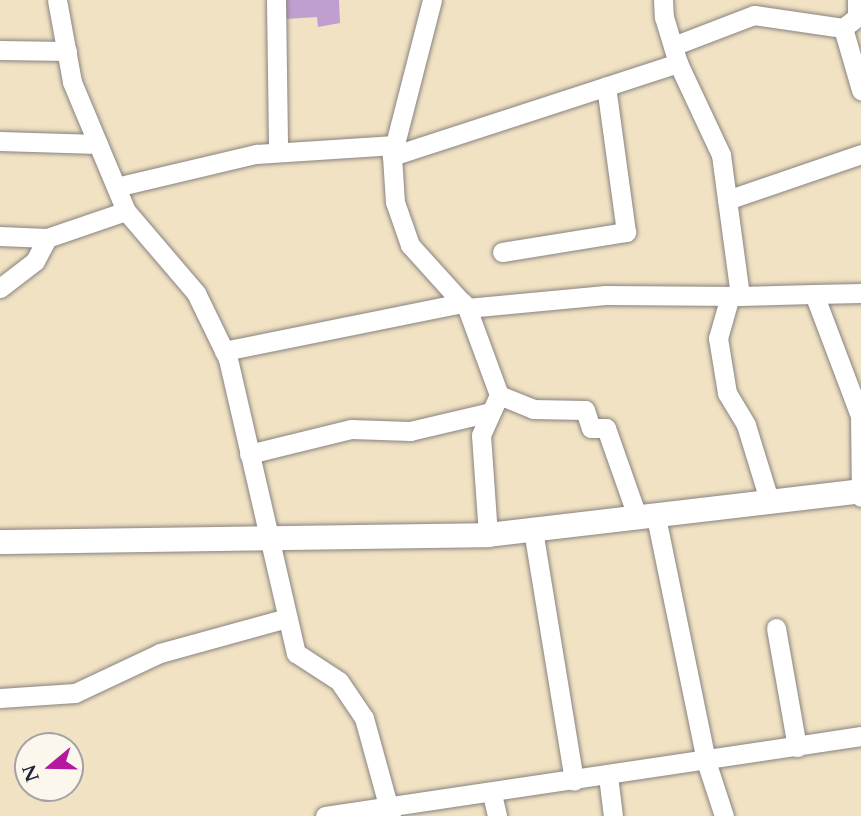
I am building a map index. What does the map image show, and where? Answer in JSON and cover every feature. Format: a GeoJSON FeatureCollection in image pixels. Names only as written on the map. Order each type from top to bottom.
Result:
{"type":"FeatureCollection","features":[{"type":"Feature","properties":{"kind":"main road"},"geometry":{"type":"LineString","coordinates":[[0,542],[488,535],[861,491]]}},
{"type":"Feature","properties":{"kind":"street"},"geometry":{"type":"LineString","coordinates":[[57,0],[72,82],[126,211],[196,293],[224,351],[296,653],[339,681],[364,718],[390,813]]}},
{"type":"Feature","properties":{"kind":"street"},"geometry":{"type":"LineString","coordinates":[[276,0],[278,152]]}},
{"type":"Feature","properties":{"kind":"street"},"geometry":{"type":"LineString","coordinates":[[432,0],[393,150],[395,202],[410,245],[465,306],[495,404],[481,435],[488,535]]}},
{"type":"Feature","properties":{"kind":"street"},"geometry":{"type":"LineString","coordinates":[[663,0],[675,55],[720,155],[727,200],[735,296],[718,338],[727,393],[746,425],[770,503]]}},
{"type":"Feature","properties":{"kind":"street"},"geometry":{"type":"LineString","coordinates":[[116,187],[278,152],[393,150],[606,86],[754,15],[855,15],[861,90]]}},
{"type":"Feature","properties":{"kind":"street"},"geometry":{"type":"LineString","coordinates":[[0,50],[67,51]]}},
{"type":"Feature","properties":{"kind":"street"},"geometry":{"type":"LineString","coordinates":[[502,252],[626,232],[606,86]]}},
{"type":"Feature","properties":{"kind":"street"},"geometry":{"type":"LineString","coordinates":[[0,142],[98,144]]}},
{"type":"Feature","properties":{"kind":"street"},"geometry":{"type":"LineString","coordinates":[[727,200],[861,154]]}},
{"type":"Feature","properties":{"kind":"street"},"geometry":{"type":"LineString","coordinates":[[0,236],[47,238],[126,211]]}},
{"type":"Feature","properties":{"kind":"street"},"geometry":{"type":"LineString","coordinates":[[0,288],[36,261],[47,238]]}},
{"type":"Feature","properties":{"kind":"street"},"geometry":{"type":"LineString","coordinates":[[224,351],[465,306],[605,295],[861,293]]}},
{"type":"Feature","properties":{"kind":"street"},"geometry":{"type":"LineString","coordinates":[[814,294],[860,416],[861,497]]}},
{"type":"Feature","properties":{"kind":"street"},"geometry":{"type":"LineString","coordinates":[[249,454],[351,429],[410,431],[495,404],[533,409],[584,410],[591,429],[606,428],[647,518],[706,761],[724,816]]}},
{"type":"Feature","properties":{"kind":"street"},"geometry":{"type":"LineString","coordinates":[[533,530],[574,781]]}},
{"type":"Feature","properties":{"kind":"street"},"geometry":{"type":"LineString","coordinates":[[0,698],[75,693],[160,653],[287,618]]}},
{"type":"Feature","properties":{"kind":"street"},"geometry":{"type":"LineString","coordinates":[[775,628],[797,747]]}},
{"type":"Feature","properties":{"kind":"street"},"geometry":{"type":"LineString","coordinates":[[325,816],[390,813],[492,794],[861,736]]}},
{"type":"Feature","properties":{"kind":"street"},"geometry":{"type":"LineString","coordinates":[[608,776],[614,816]]}},
{"type":"Feature","properties":{"kind":"street"},"geometry":{"type":"LineString","coordinates":[[492,794],[497,816]]}},
{"type":"Feature","properties":{"kind":"building"},"geometry":{"type":"Polygon","coordinates":[[[285,0],[339,0],[340,23],[318,27],[317,17],[286,19],[285,0]]]}}]}
